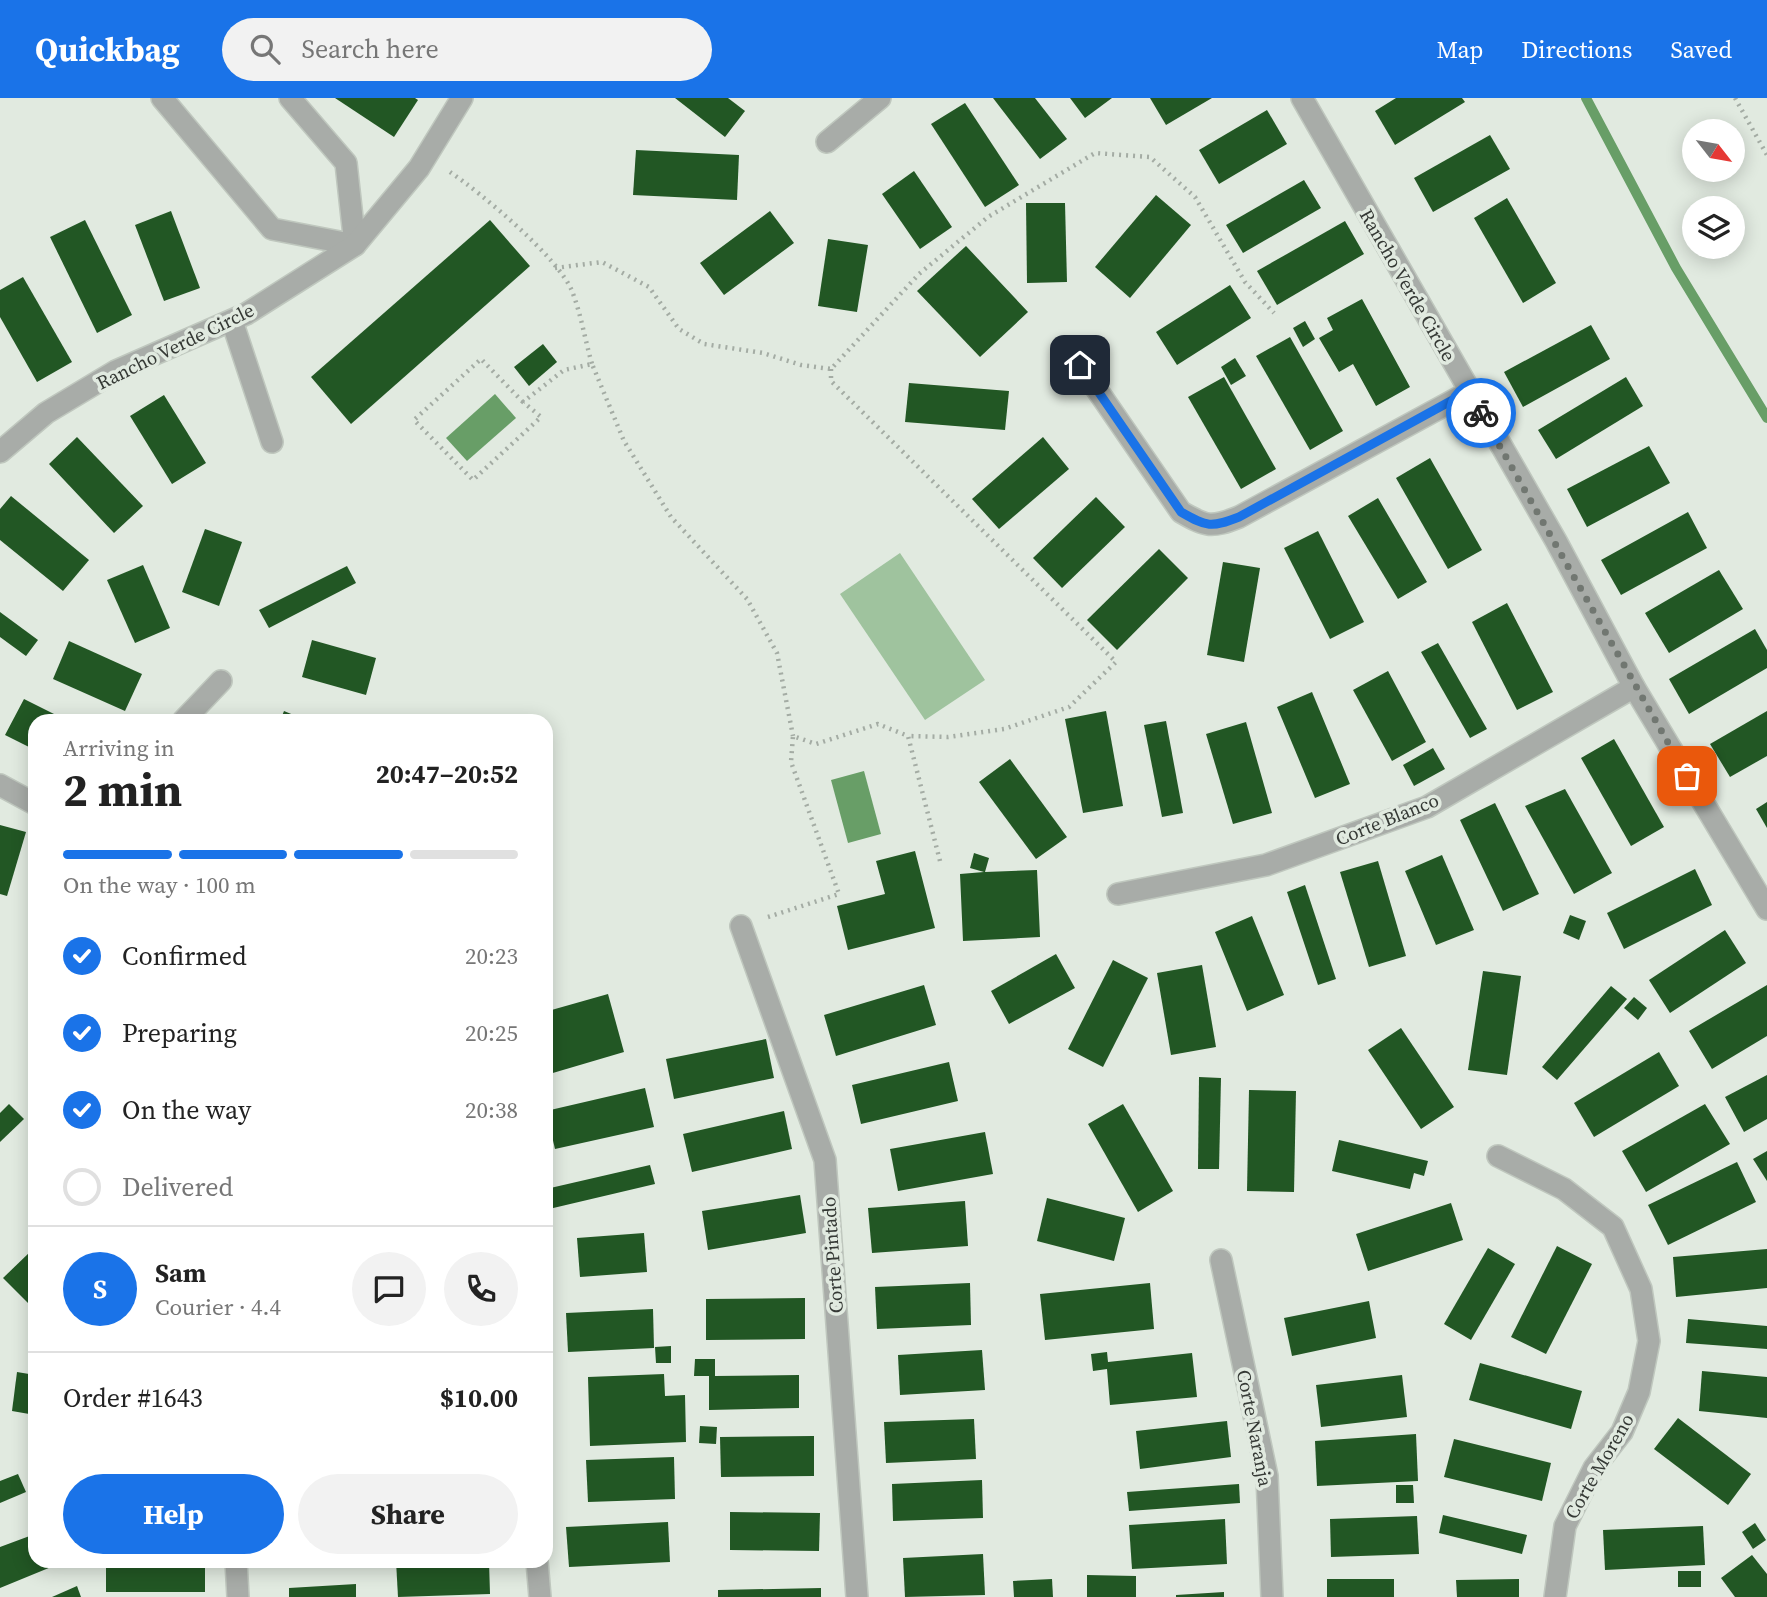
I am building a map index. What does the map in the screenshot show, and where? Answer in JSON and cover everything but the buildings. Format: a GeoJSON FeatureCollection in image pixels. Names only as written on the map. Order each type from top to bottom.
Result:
{"type":"FeatureCollection","features":[{"type":"Feature","properties":{"kind":"street"},"geometry":{"type":"LineString","coordinates":[[162,98],[272,229],[355,245],[346,163],[289,98]]}},
{"type":"Feature","properties":{"kind":"street","name":"Rancho Verde Circle"},"geometry":{"type":"LineString","coordinates":[[0,452],[46,413],[116,371],[232,321],[355,245],[427,156],[462,98]]}},
{"type":"Feature","properties":{"kind":"street"},"geometry":{"type":"LineString","coordinates":[[827,142],[880,98]]}},
{"type":"Feature","properties":{"kind":"street","name":"Rancho Verde Circle"},"geometry":{"type":"LineString","coordinates":[[1302,98],[1556,541],[1634,687],[1767,909]]}},
{"type":"Feature","properties":{"kind":"street"},"geometry":{"type":"LineString","coordinates":[[232,321],[272,442]]}},
{"type":"Feature","properties":{"kind":"street"},"geometry":{"type":"LineString","coordinates":[[1080,365],[1181,512],[1205,526],[1221,524],[1239,517],[1469,391]]}},
{"type":"Feature","properties":{"kind":"street"},"geometry":{"type":"LineString","coordinates":[[190,714],[221,681]]}},
{"type":"Feature","properties":{"kind":"street","name":"Corte Blanco"},"geometry":{"type":"LineString","coordinates":[[1118,894],[1266,866],[1427,807],[1634,687]]}},
{"type":"Feature","properties":{"kind":"street"},"geometry":{"type":"LineString","coordinates":[[0,785],[28,800]]}},
{"type":"Feature","properties":{"kind":"street","name":"Corte Pintado"},"geometry":{"type":"LineString","coordinates":[[741,926],[825,1160],[857,1597]]}},
{"type":"Feature","properties":{"kind":"street","name":"Corte Moreno"},"geometry":{"type":"LineString","coordinates":[[1498,1156],[1564,1189],[1613,1227],[1641,1289],[1649,1341],[1639,1392],[1622,1432],[1594,1468],[1565,1526],[1555,1597]]}},
{"type":"Feature","properties":{"kind":"street","name":"Corte Naranja"},"geometry":{"type":"LineString","coordinates":[[1222,1260],[1268,1476],[1272,1597]]}},
{"type":"Feature","properties":{"kind":"street"},"geometry":{"type":"LineString","coordinates":[[236,1568],[237,1597]]}},
{"type":"Feature","properties":{"kind":"street"},"geometry":{"type":"LineString","coordinates":[[538,1568],[540,1597]]}},
{"type":"Feature","properties":{"kind":"path"},"geometry":{"type":"LineString","coordinates":[[1735,98],[1767,155]]}},
{"type":"Feature","properties":{"kind":"path"},"geometry":{"type":"LineString","coordinates":[[793,736],[816,744],[878,724],[908,736],[948,737],[1004,729],[1069,707],[1116,662],[831,382],[831,369],[919,274],[989,217],[1095,153],[1150,157],[1195,197],[1245,282],[1274,313]]}},
{"type":"Feature","properties":{"kind":"path"},"geometry":{"type":"LineString","coordinates":[[427,156],[472,186],[555,268],[571,289],[592,364],[624,441],[671,517],[747,599],[777,653],[793,736],[792,762],[839,894],[741,926]]}},
{"type":"Feature","properties":{"kind":"path"},"geometry":{"type":"LineString","coordinates":[[555,268],[603,262],[649,287],[679,329],[704,344],[763,353],[801,365],[831,369]]}},
{"type":"Feature","properties":{"kind":"path"},"geometry":{"type":"LineString","coordinates":[[481,359],[523,402],[541,417],[473,480],[414,419],[481,359]]}},
{"type":"Feature","properties":{"kind":"path"},"geometry":{"type":"LineString","coordinates":[[523,402],[564,370],[592,364]]}},
{"type":"Feature","properties":{"kind":"path"},"geometry":{"type":"LineString","coordinates":[[908,736],[940,861]]}},
{"type":"Feature","properties":{"kind":"shaded area"},"geometry":{"type":"Polygon","coordinates":[[[495,394],[516,418],[467,461],[446,438],[495,394]]]}},
{"type":"Feature","properties":{"kind":"shaded area"},"geometry":{"type":"Polygon","coordinates":[[[900,553],[985,680],[925,720],[840,594],[900,553]]]}},
{"type":"Feature","properties":{"kind":"shaded area"},"geometry":{"type":"Polygon","coordinates":[[[864,771],[881,834],[848,843],[831,780],[864,771]]]}},
{"type":"Feature","properties":{"kind":"waterway"},"geometry":{"type":"LineString","coordinates":[[1586,98],[1676,268],[1767,418]]}},
{"type":"Feature","properties":{"kind":"way so far"},"geometry":{"type":"LineString","coordinates":[[1481,413],[1556,541],[1634,687],[1687,776]]}},
{"type":"Feature","properties":{"kind":"route"},"geometry":{"type":"LineString","coordinates":[[1080,365],[1181,512],[1205,526],[1221,524],[1239,517],[1469,391],[1481,413]]}}]}
